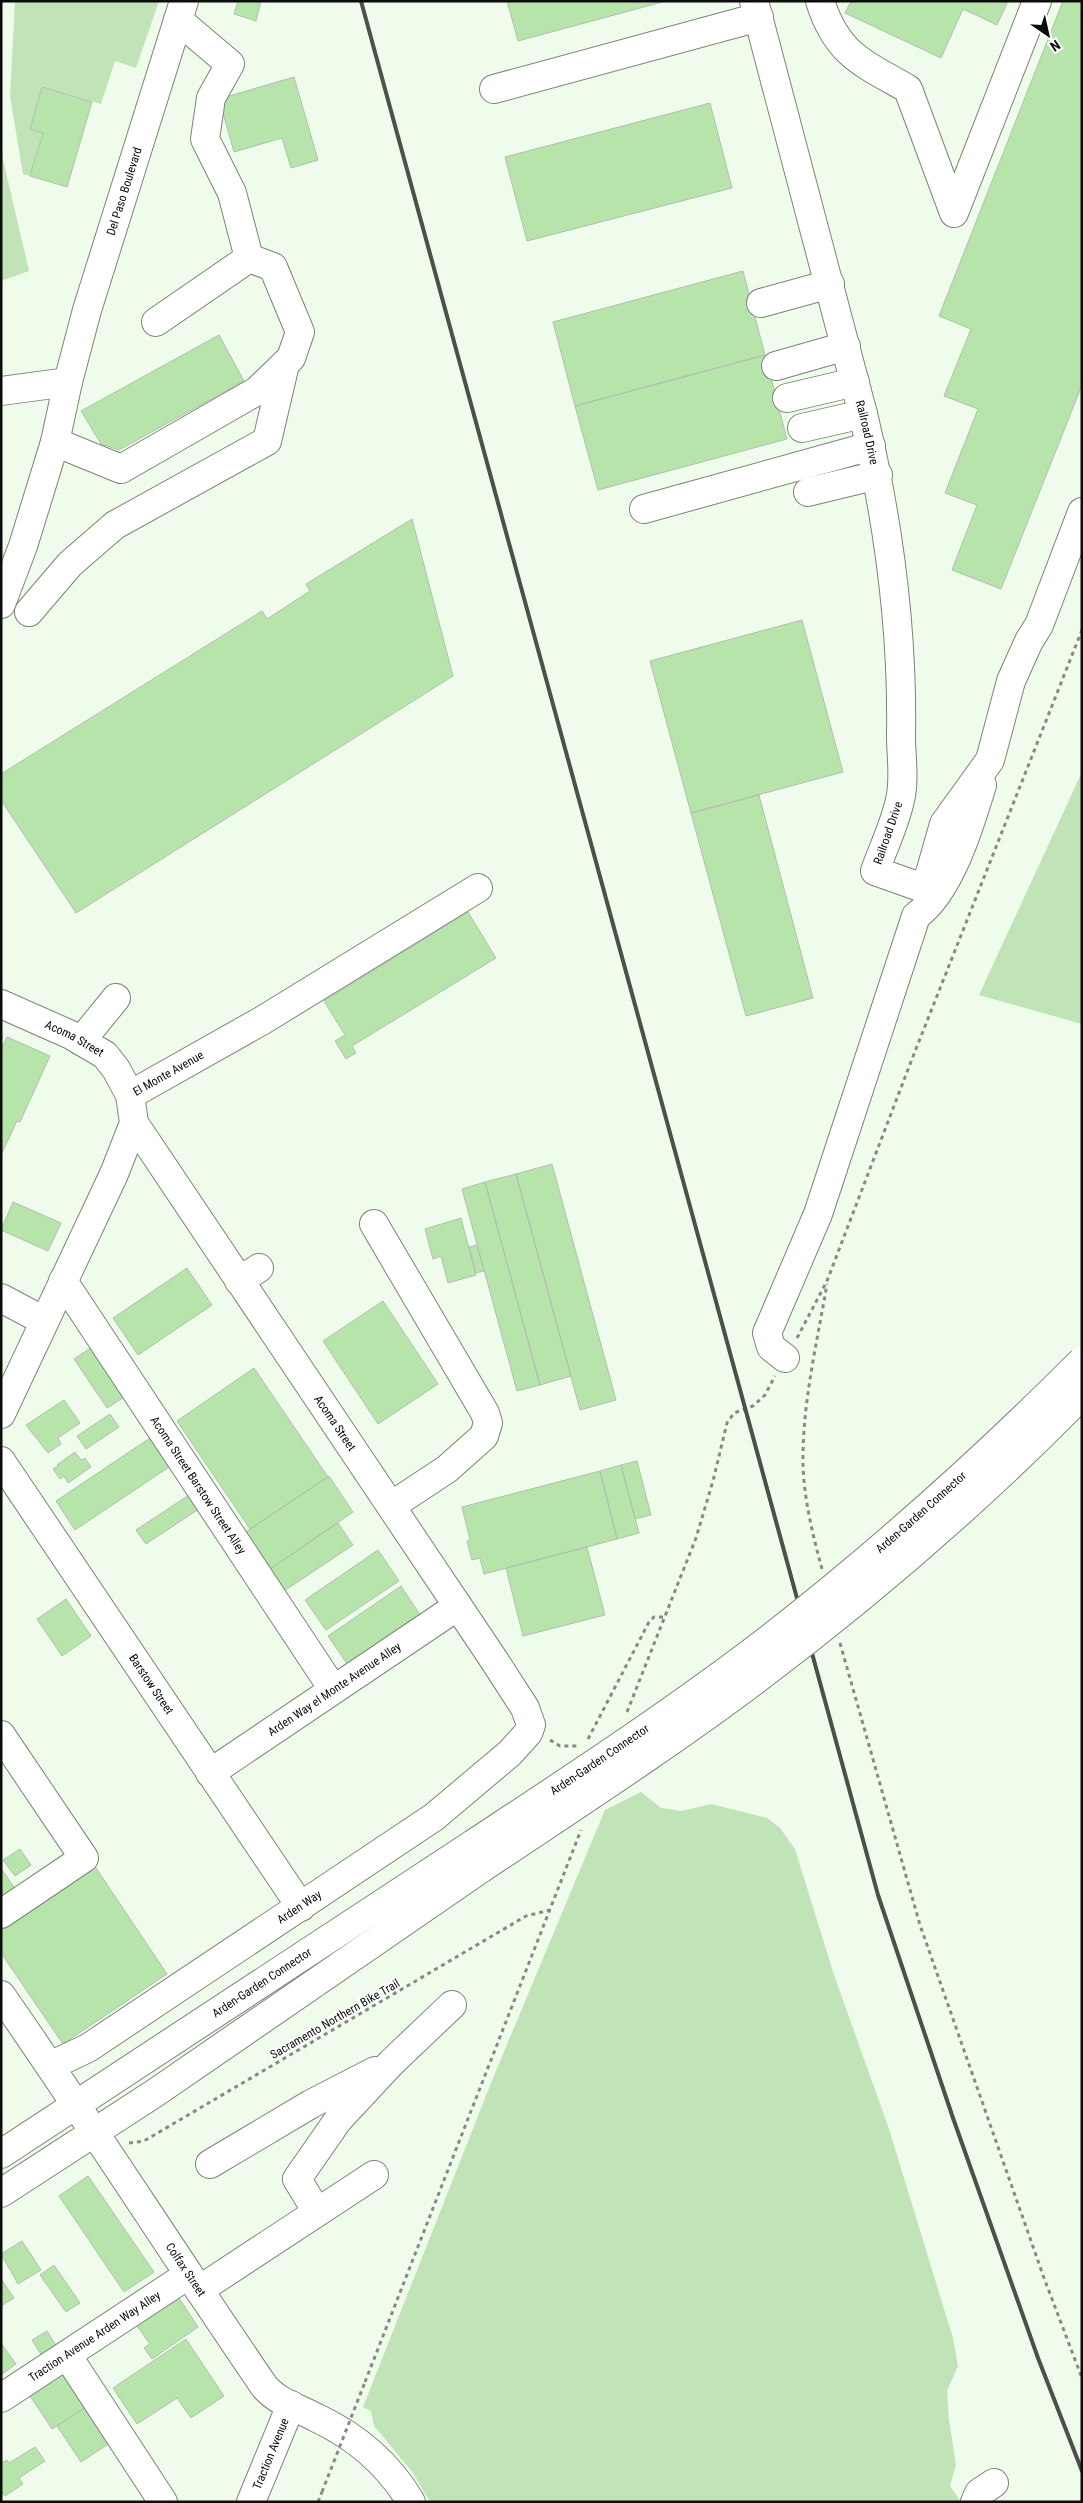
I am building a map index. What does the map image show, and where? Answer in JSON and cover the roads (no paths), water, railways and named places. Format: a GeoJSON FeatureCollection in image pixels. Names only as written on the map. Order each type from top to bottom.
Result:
{"type":"FeatureCollection","features":[{"type":"Feature","properties":{"kind":"street"},"geometry":{"type":"LineString","coordinates":[[820,1],[828,26],[852,56],[908,89],[954,212],[1037,1]]}},
{"type":"Feature","properties":{"kind":"street"},"geometry":{"type":"LineString","coordinates":[[494,89],[756,9]]}},
{"type":"Feature","properties":{"kind":"street","name":"Railroad Drive"},"geometry":{"type":"LineString","coordinates":[[756,9],[830,284],[871,446],[878,475],[890,549],[899,636],[902,717],[901,800],[874,871],[923,888],[930,873],[944,824],[990,760]]}},
{"type":"Feature","properties":{"kind":"street"},"geometry":{"type":"LineString","coordinates":[[181,11],[230,64],[211,98],[205,138],[232,193],[249,258]]}},
{"type":"Feature","properties":{"kind":"street","name":"Del Paso Boulevard"},"geometry":{"type":"LineString","coordinates":[[1,604],[23,546],[55,442],[68,382],[134,156],[181,11]]}},
{"type":"Feature","properties":{"kind":"street"},"geometry":{"type":"LineString","coordinates":[[156,322],[249,258]]}},
{"type":"Feature","properties":{"kind":"street"},"geometry":{"type":"LineString","coordinates":[[55,442],[121,469],[257,391],[291,358],[300,332],[272,267],[249,258]]}},
{"type":"Feature","properties":{"kind":"street"},"geometry":{"type":"LineString","coordinates":[[761,303],[830,284]]}},
{"type":"Feature","properties":{"kind":"street"},"geometry":{"type":"LineString","coordinates":[[776,366],[846,346]]}},
{"type":"Feature","properties":{"kind":"street"},"geometry":{"type":"LineString","coordinates":[[29,612],[70,564],[115,525],[267,441],[285,364]]}},
{"type":"Feature","properties":{"kind":"street"},"geometry":{"type":"LineString","coordinates":[[1,392],[68,382]]}},
{"type":"Feature","properties":{"kind":"street"},"geometry":{"type":"LineString","coordinates":[[787,398],[855,382]]}},
{"type":"Feature","properties":{"kind":"street"},"geometry":{"type":"LineString","coordinates":[[802,428],[863,414]]}},
{"type":"Feature","properties":{"kind":"street"},"geometry":{"type":"LineString","coordinates":[[644,509],[871,446]]}},
{"type":"Feature","properties":{"kind":"street"},"geometry":{"type":"LineString","coordinates":[[808,492],[878,475]]}},
{"type":"Feature","properties":{"kind":"street"},"geometry":{"type":"LineString","coordinates":[[785,1358],[772,1347],[766,1333],[818,1214],[916,916],[924,910],[940,890],[959,850],[990,760],[1012,681],[1029,641],[1039,625],[1082,512]]}},
{"type":"Feature","properties":{"kind":"street","name":"El Monte Avenue"},"geometry":{"type":"LineString","coordinates":[[1,1414],[114,1174],[134,1123],[130,1095],[263,1020],[478,888]]}},
{"type":"Feature","properties":{"kind":"street"},"geometry":{"type":"LineString","coordinates":[[81,1041],[116,998]]}},
{"type":"Feature","properties":{"kind":"street","name":"Acoma Street"},"geometry":{"type":"LineString","coordinates":[[4,1013],[81,1041],[105,1055],[116,1069],[130,1095]]}},
{"type":"Feature","properties":{"kind":"street","name":"Acoma Street"},"geometry":{"type":"LineString","coordinates":[[134,1123],[249,1275],[391,1506],[518,1696],[529,1716],[531,1726]]}},
{"type":"Feature","properties":{"kind":"street"},"geometry":{"type":"LineString","coordinates":[[374,1224],[486,1413],[488,1423],[484,1436],[447,1468],[391,1506]]}},
{"type":"Feature","properties":{"kind":"street","name":"Acoma Street Barstow Street Alley"},"geometry":{"type":"LineString","coordinates":[[63,1281],[334,1689]]}},
{"type":"Feature","properties":{"kind":"street"},"geometry":{"type":"LineString","coordinates":[[1,1298],[44,1321]]}},
{"type":"Feature","properties":{"kind":"street","name":"Arden-Garden Connector"},"geometry":{"type":"LineString","coordinates":[[96,2132],[478,1856],[811,1606],[903,1530],[963,1476],[1082,1361]]}},
{"type":"Feature","properties":{"kind":"street","name":"Arden-Garden Connector"},"geometry":{"type":"LineString","coordinates":[[77,2104],[702,1719],[811,1638],[949,1522],[1082,1395]]}},
{"type":"Feature","properties":{"kind":"street","name":"Barstow Street"},"geometry":{"type":"LineString","coordinates":[[1,1461],[301,1907]]}},
{"type":"Feature","properties":{"kind":"street","name":"Arden Way el Monte Avenue Alley"},"geometry":{"type":"LineString","coordinates":[[210,1773],[458,1606]]}},
{"type":"Feature","properties":{"kind":"street","name":"Arden Way"},"geometry":{"type":"LineString","coordinates":[[50,2066],[88,2048],[301,1907],[456,1800],[510,1753],[528,1733],[531,1726]]}},
{"type":"Feature","properties":{"kind":"street"},"geometry":{"type":"LineString","coordinates":[[1,1736],[84,1858],[1,1914]]}},
{"type":"Feature","properties":{"kind":"street","name":"Colfax Street"},"geometry":{"type":"LineString","coordinates":[[1,1995],[96,2132],[143,2208],[264,2386],[275,2397],[345,2433],[371,2452],[394,2477],[411,2502]]}},
{"type":"Feature","properties":{"kind":"street"},"geometry":{"type":"LineString","coordinates":[[317,2212],[297,2178],[338,2120],[392,2062],[452,2006]]}},
{"type":"Feature","properties":{"kind":"street"},"geometry":{"type":"LineString","coordinates":[[210,2164],[311,2104],[392,2062]]}},
{"type":"Feature","properties":{"kind":"street"},"geometry":{"type":"LineString","coordinates":[[1,2154],[77,2104]]}},
{"type":"Feature","properties":{"kind":"street"},"geometry":{"type":"LineString","coordinates":[[1,2193],[96,2132]]}},
{"type":"Feature","properties":{"kind":"street","name":"Traction Avenue Arden Way Alley"},"geometry":{"type":"LineString","coordinates":[[1,2398],[67,2355],[317,2212],[374,2174]]}},
{"type":"Feature","properties":{"kind":"street"},"geometry":{"type":"LineString","coordinates":[[67,2355],[163,2502]]}},
{"type":"Feature","properties":{"kind":"street","name":"Traction Avenue"},"geometry":{"type":"LineString","coordinates":[[251,2502],[291,2405]]}},
{"type":"Feature","properties":{"kind":"street"},"geometry":{"type":"LineString","coordinates":[[975,2502],[980,2493],[994,2483]]}},
{"type":"Feature","properties":{"kind":"railway"},"geometry":{"type":"LineString","coordinates":[[361,1],[878,1895],[953,2118],[1038,2358],[1082,2471]]}}]}
